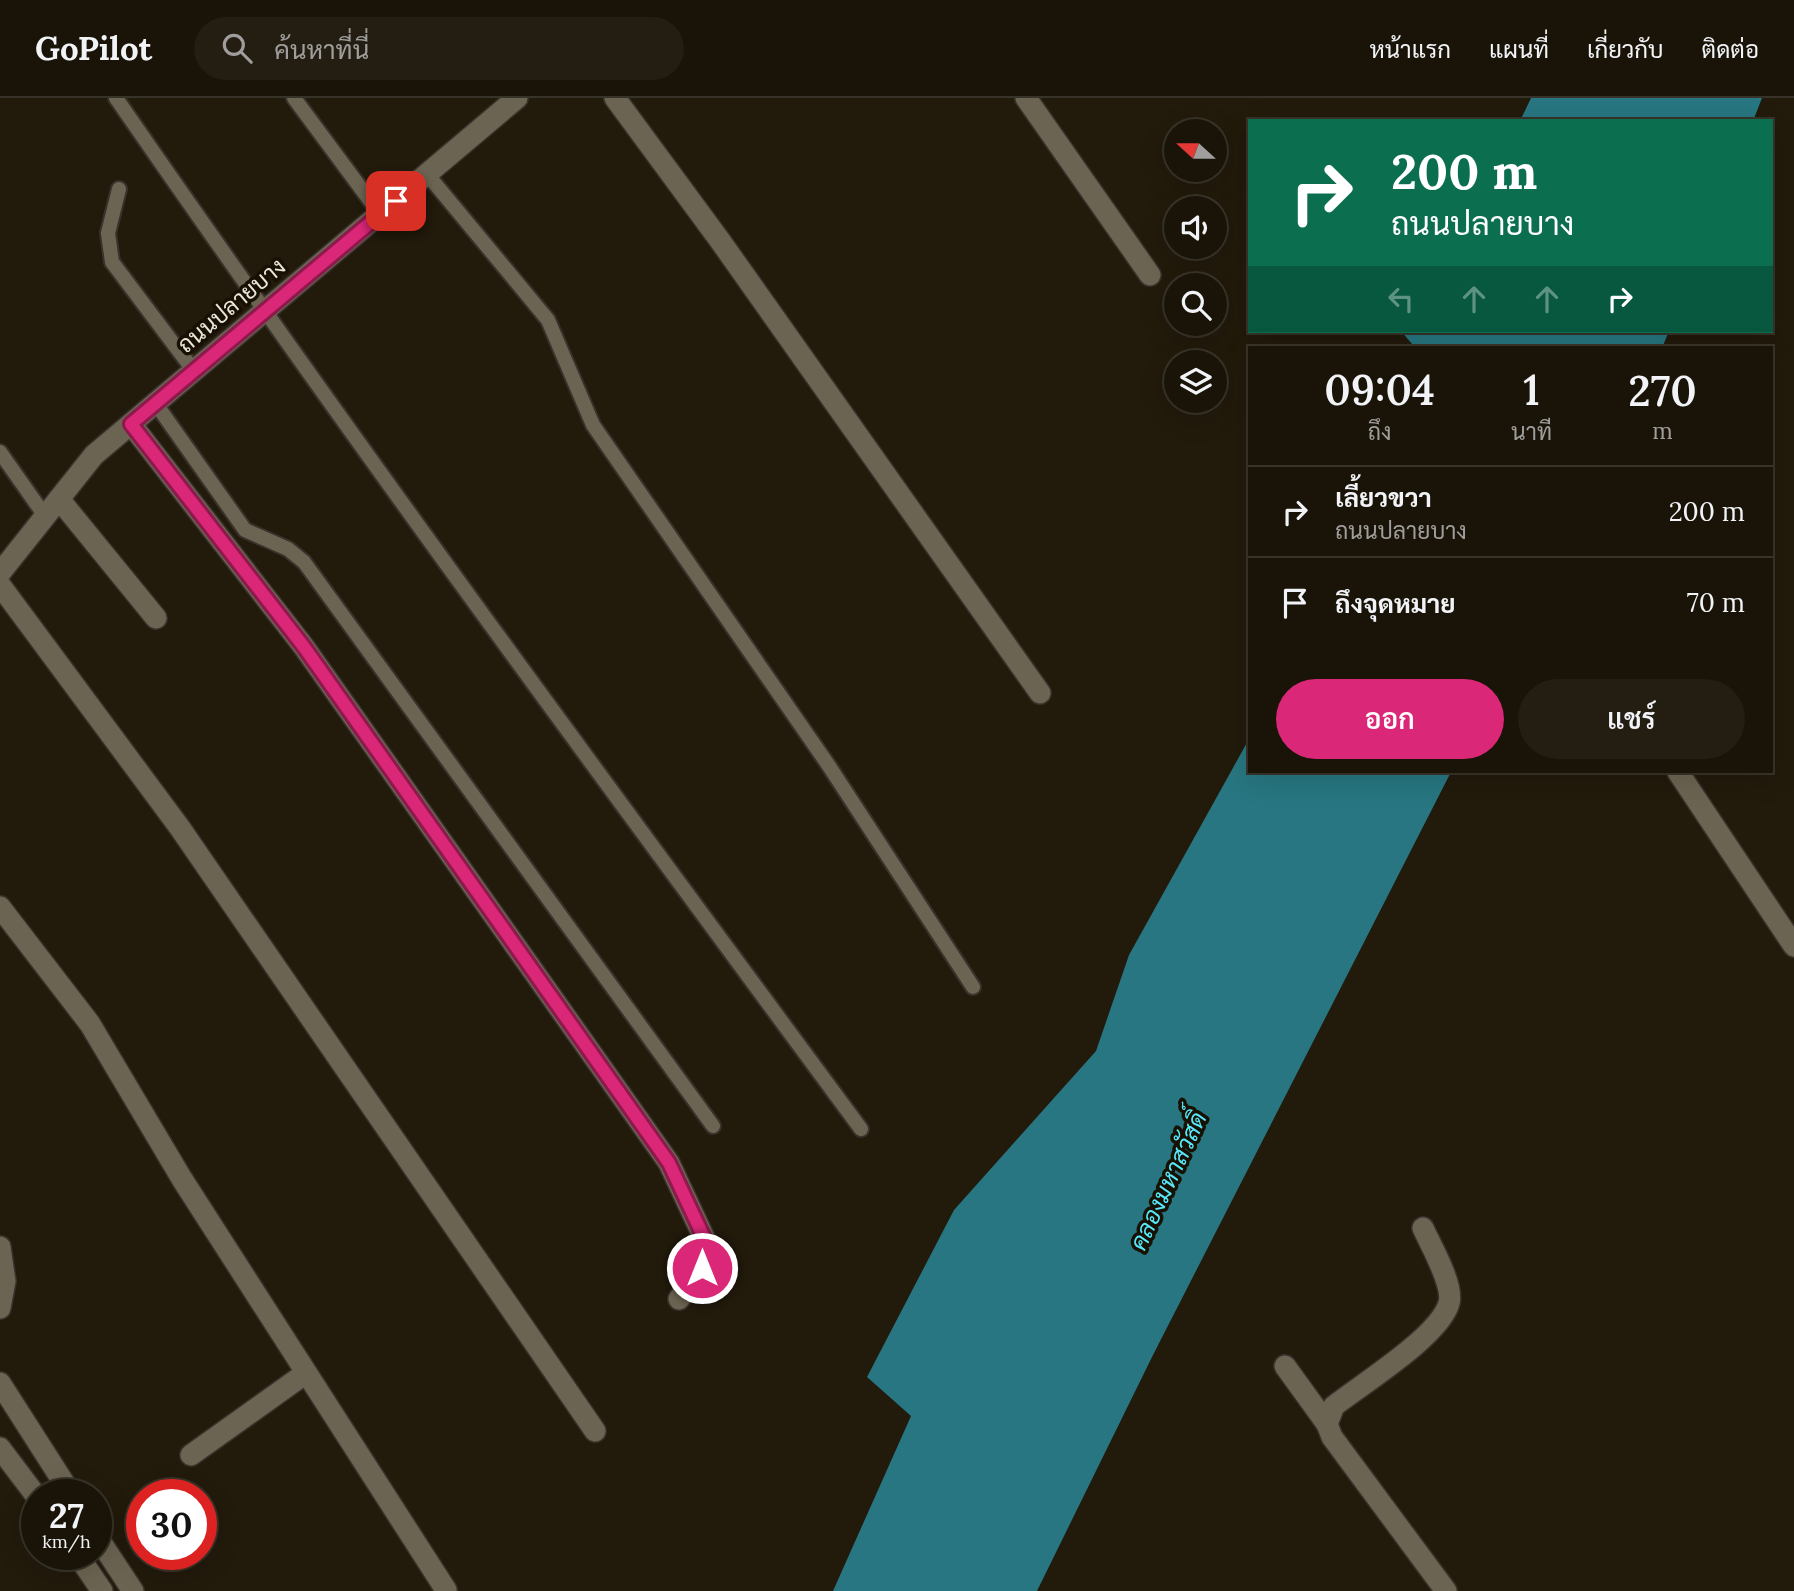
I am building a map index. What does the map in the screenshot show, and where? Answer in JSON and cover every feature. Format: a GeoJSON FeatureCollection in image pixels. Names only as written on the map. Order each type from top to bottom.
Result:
{"type":"FeatureCollection","features":[{"type":"Feature","properties":{"kind":"street","name":"ถนนปลายบาง"},"geometry":{"type":"LineString","coordinates":[[0,573],[94,456],[517,98]]}},
{"type":"Feature","properties":{"kind":"street"},"geometry":{"type":"LineString","coordinates":[[615,98],[721,242],[1040,693]]}},
{"type":"Feature","properties":{"kind":"street"},"geometry":{"type":"LineString","coordinates":[[1026,98],[1150,275]]}},
{"type":"Feature","properties":{"kind":"street"},"geometry":{"type":"LineString","coordinates":[[131,424],[304,647],[669,1163],[706,1242],[702,1268],[679,1299]]}},
{"type":"Feature","properties":{"kind":"street"},"geometry":{"type":"LineString","coordinates":[[59,499],[156,618]]}},
{"type":"Feature","properties":{"kind":"street"},"geometry":{"type":"LineString","coordinates":[[0,585],[195,850],[596,1431]]}},
{"type":"Feature","properties":{"kind":"street"},"geometry":{"type":"LineString","coordinates":[[1679,773],[1794,946]]}},
{"type":"Feature","properties":{"kind":"street"},"geometry":{"type":"LineString","coordinates":[[0,907],[90,1024],[182,1179],[446,1590]]}},
{"type":"Feature","properties":{"kind":"street"},"geometry":{"type":"LineString","coordinates":[[1327,1424],[1334,1406],[1432,1332],[1450,1303],[1447,1282],[1423,1228]]}},
{"type":"Feature","properties":{"kind":"street"},"geometry":{"type":"LineString","coordinates":[[0,1247],[5,1281],[0,1308]]}},
{"type":"Feature","properties":{"kind":"street"},"geometry":{"type":"LineString","coordinates":[[1285,1366],[1327,1424],[1332,1437],[1446,1591]]}},
{"type":"Feature","properties":{"kind":"street"},"geometry":{"type":"LineString","coordinates":[[191,1455],[306,1373]]}},
{"type":"Feature","properties":{"kind":"street"},"geometry":{"type":"LineString","coordinates":[[0,1383],[61,1479]]}},
{"type":"Feature","properties":{"kind":"street"},"geometry":{"type":"LineString","coordinates":[[0,1448],[23,1479]]}},
{"type":"Feature","properties":{"kind":"street"},"geometry":{"type":"LineString","coordinates":[[112,1559],[133,1591]]}},
{"type":"Feature","properties":{"kind":"street"},"geometry":{"type":"LineString","coordinates":[[88,1570],[102,1591]]}},
{"type":"Feature","properties":{"kind":"lane"},"geometry":{"type":"LineString","coordinates":[[116,98],[264,312],[475,606],[861,1129]]}},
{"type":"Feature","properties":{"kind":"lane"},"geometry":{"type":"LineString","coordinates":[[294,98],[380,214]]}},
{"type":"Feature","properties":{"kind":"lane"},"geometry":{"type":"LineString","coordinates":[[427,174],[548,320],[593,425],[830,766],[973,987]]}},
{"type":"Feature","properties":{"kind":"lane"},"geometry":{"type":"LineString","coordinates":[[118,189],[108,233],[112,262],[194,371]]}},
{"type":"Feature","properties":{"kind":"lane"},"geometry":{"type":"LineString","coordinates":[[156,404],[245,530],[288,549],[304,562],[713,1126]]}},
{"type":"Feature","properties":{"kind":"lane"},"geometry":{"type":"LineString","coordinates":[[0,452],[45,516]]}},
{"type":"Feature","properties":{"kind":"water"},"geometry":{"type":"Polygon","coordinates":[[[1531,98],[1762,98],[1754,119],[1521,119],[1531,98]]]}},
{"type":"Feature","properties":{"kind":"water"},"geometry":{"type":"Polygon","coordinates":[[[1403,333],[1668,333],[1663,346],[1411,346],[1403,333]]]}},
{"type":"Feature","properties":{"kind":"water","name":"คลองมหาสวัสดิ์"},"geometry":{"type":"Polygon","coordinates":[[[1248,741],[1248,773],[1450,773],[1153,1355],[1037,1591],[833,1591],[911,1416],[867,1377],[954,1210],[1096,1051],[1129,955],[1248,741]]]}},
{"type":"Feature","properties":{"kind":"route"},"geometry":{"type":"LineString","coordinates":[[396,201],[131,424],[304,647],[669,1163],[706,1242],[702,1268]]}}]}
